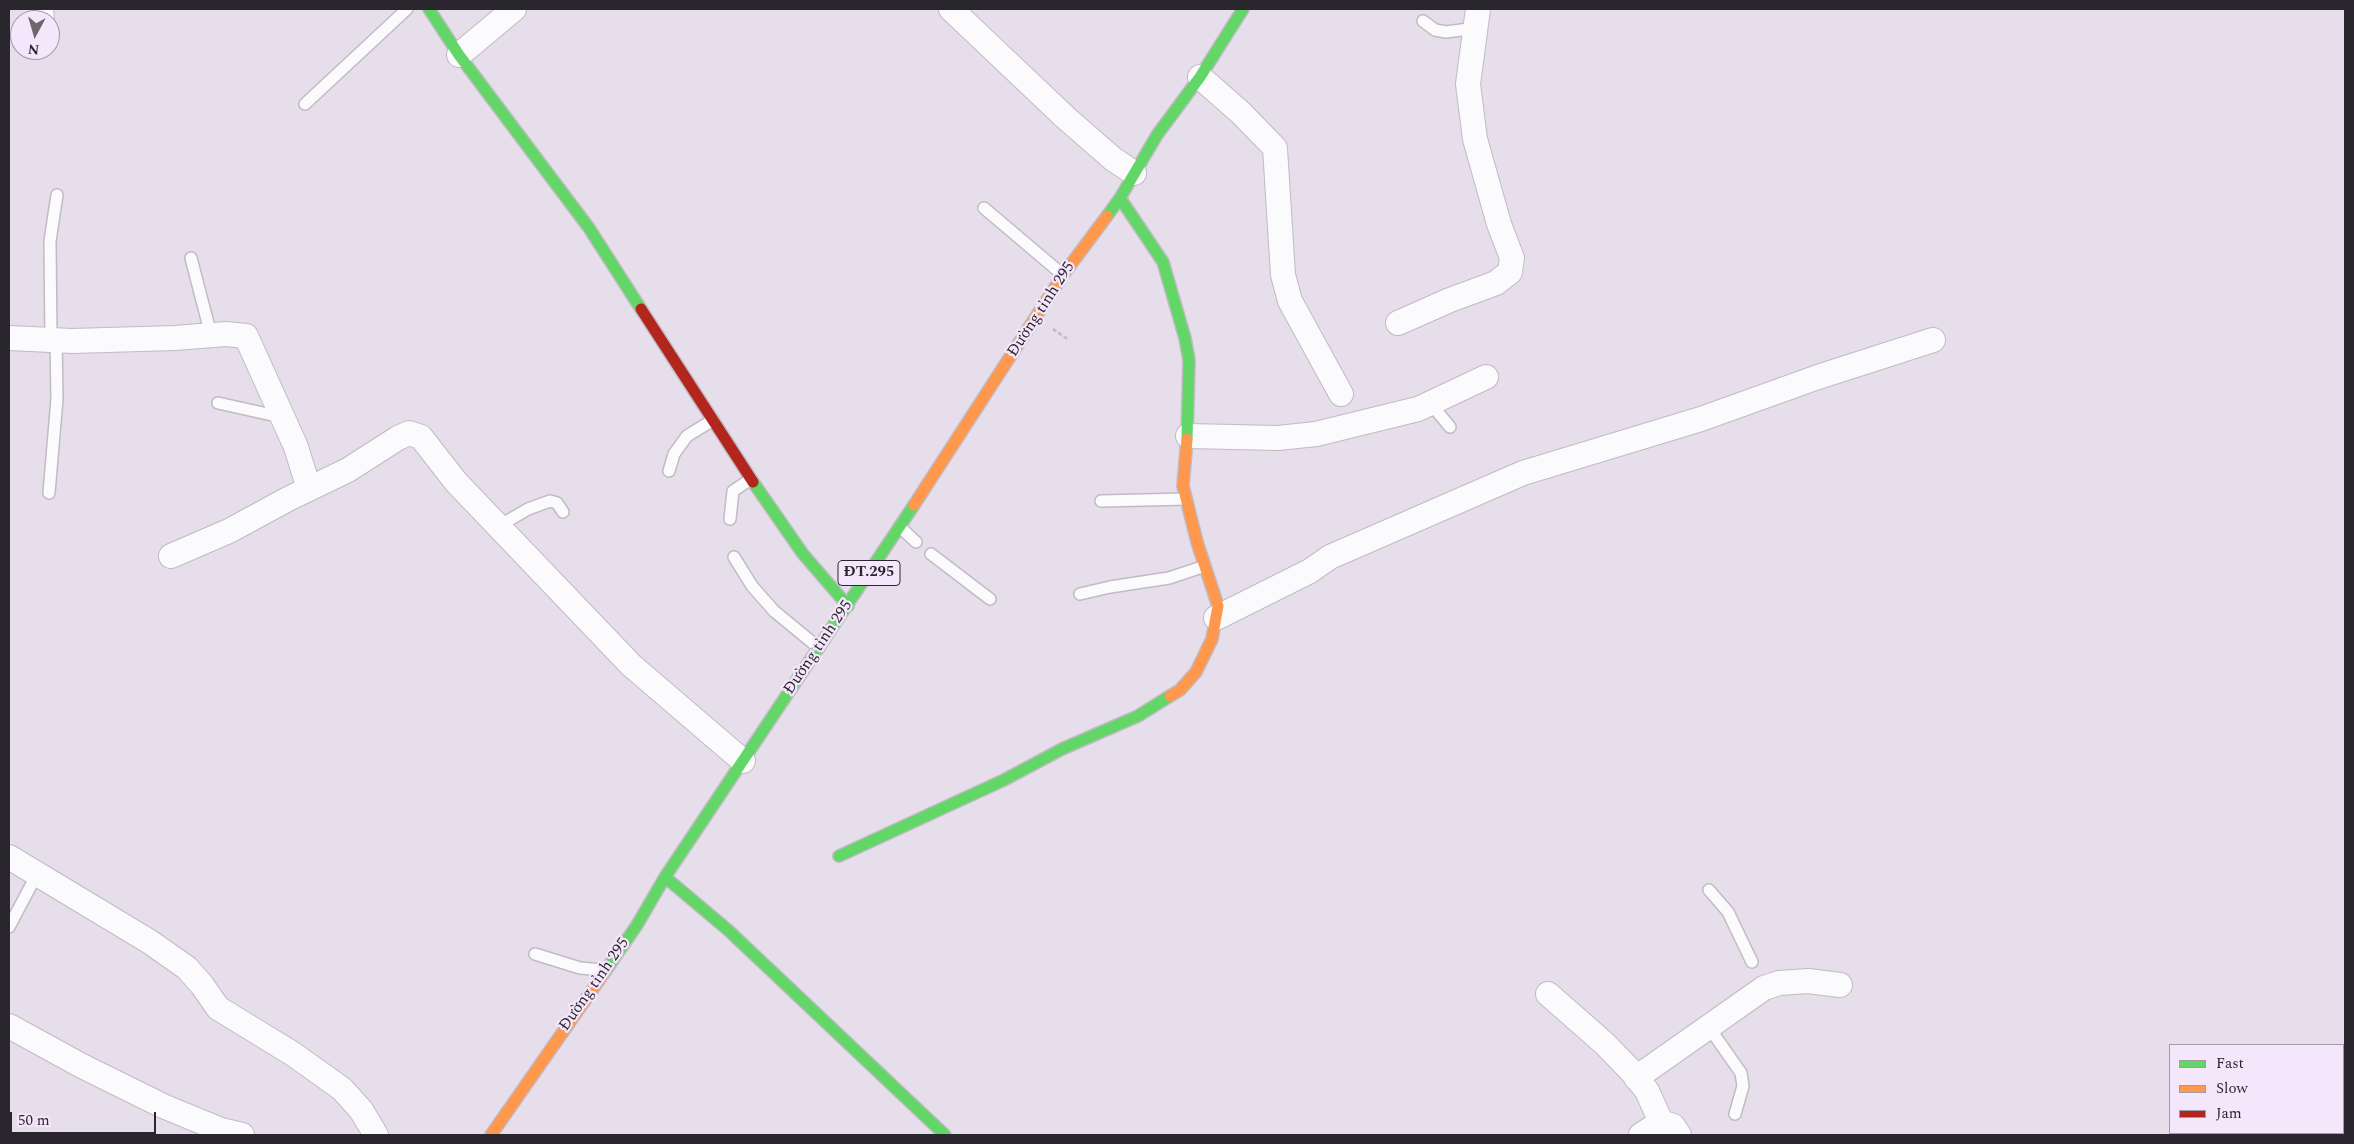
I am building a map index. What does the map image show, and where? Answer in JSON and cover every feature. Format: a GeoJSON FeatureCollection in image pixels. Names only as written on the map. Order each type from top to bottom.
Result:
{"type":"FeatureCollection","features":[{"type":"Feature","properties":{"kind":"street"},"geometry":{"type":"LineString","coordinates":[[429,9],[459,55],[589,228],[751,479],[803,554],[848,606]]}},
{"type":"Feature","properties":{"kind":"street"},"geometry":{"type":"LineString","coordinates":[[459,55],[514,9]]}},
{"type":"Feature","properties":{"kind":"street"},"geometry":{"type":"LineString","coordinates":[[951,9],[1066,118],[1113,159],[1134,173]]}},
{"type":"Feature","properties":{"kind":"street","name":"Đường tỉnh 295"},"geometry":{"type":"LineString","coordinates":[[491,1135],[637,925],[665,877],[900,528],[1063,275],[1120,198],[1157,134],[1200,77],[1243,9]]}},
{"type":"Feature","properties":{"kind":"street"},"geometry":{"type":"LineString","coordinates":[[1398,323],[1450,300],[1496,283],[1510,272],[1512,258],[1499,224],[1476,139],[1468,84],[1477,18]]}},
{"type":"Feature","properties":{"kind":"street"},"geometry":{"type":"LineString","coordinates":[[1200,77],[1241,113],[1275,148],[1283,275],[1290,301],[1341,394]]}},
{"type":"Feature","properties":{"kind":"street"},"geometry":{"type":"LineString","coordinates":[[839,856],[1004,780],[1062,749],[1138,716],[1180,690],[1196,672],[1212,639],[1218,606],[1204,566],[1183,486],[1188,436],[1188,360],[1180,319],[1163,262],[1120,198]]}},
{"type":"Feature","properties":{"kind":"street"},"geometry":{"type":"LineString","coordinates":[[9,338],[54,340],[174,338],[211,335],[246,336],[296,447],[309,489]]}},
{"type":"Feature","properties":{"kind":"street"},"geometry":{"type":"LineString","coordinates":[[1216,618],[1310,571],[1330,557],[1523,473],[1701,419],[1818,377],[1933,340]]}},
{"type":"Feature","properties":{"kind":"street"},"geometry":{"type":"LineString","coordinates":[[1188,436],[1278,438],[1316,434],[1431,404],[1441,397],[1474,384],[1486,377]]}},
{"type":"Feature","properties":{"kind":"street"},"geometry":{"type":"LineString","coordinates":[[172,556],[230,531],[348,470],[409,433],[421,437],[456,482],[631,665],[743,761]]}},
{"type":"Feature","properties":{"kind":"street"},"geometry":{"type":"LineString","coordinates":[[9,857],[150,942],[186,968],[202,985],[218,1008],[293,1054],[342,1089],[361,1110],[376,1135]]}},
{"type":"Feature","properties":{"kind":"street"},"geometry":{"type":"LineString","coordinates":[[665,877],[728,930],[945,1135]]}},
{"type":"Feature","properties":{"kind":"street"},"geometry":{"type":"LineString","coordinates":[[1636,1078],[1708,1026],[1761,981],[1778,983],[1808,981],[1840,985]]}},
{"type":"Feature","properties":{"kind":"street"},"geometry":{"type":"LineString","coordinates":[[1548,994],[1605,1044],[1636,1078],[1647,1091],[1670,1129],[1641,1135]]}},
{"type":"Feature","properties":{"kind":"street"},"geometry":{"type":"LineString","coordinates":[[9,1026],[82,1066],[163,1106],[222,1130],[242,1135]]}},
{"type":"Feature","properties":{"kind":"lane"},"geometry":{"type":"LineString","coordinates":[[305,104],[407,9]]}},
{"type":"Feature","properties":{"kind":"lane"},"geometry":{"type":"LineString","coordinates":[[1423,21],[1435,30],[1446,32],[1477,18]]}},
{"type":"Feature","properties":{"kind":"lane"},"geometry":{"type":"LineString","coordinates":[[49,493],[57,399],[50,240],[57,195]]}},
{"type":"Feature","properties":{"kind":"lane"},"geometry":{"type":"LineString","coordinates":[[984,208],[1063,275]]}},
{"type":"Feature","properties":{"kind":"lane"},"geometry":{"type":"LineString","coordinates":[[191,258],[211,335]]}},
{"type":"Feature","properties":{"kind":"lane"},"geometry":{"type":"LineString","coordinates":[[218,403],[283,418]]}},
{"type":"Feature","properties":{"kind":"lane"},"geometry":{"type":"LineString","coordinates":[[1431,404],[1450,427]]}},
{"type":"Feature","properties":{"kind":"lane"},"geometry":{"type":"LineString","coordinates":[[669,471],[674,454],[687,436],[713,420]]}},
{"type":"Feature","properties":{"kind":"lane"},"geometry":{"type":"LineString","coordinates":[[730,519],[733,491],[751,479]]}},
{"type":"Feature","properties":{"kind":"lane"},"geometry":{"type":"LineString","coordinates":[[1101,501],[1186,499]]}},
{"type":"Feature","properties":{"kind":"lane"},"geometry":{"type":"LineString","coordinates":[[498,526],[528,509],[550,500],[557,503],[563,512]]}},
{"type":"Feature","properties":{"kind":"lane"},"geometry":{"type":"LineString","coordinates":[[900,528],[916,542]]}},
{"type":"Feature","properties":{"kind":"lane"},"geometry":{"type":"LineString","coordinates":[[931,554],[990,599]]}},
{"type":"Feature","properties":{"kind":"lane"},"geometry":{"type":"LineString","coordinates":[[734,557],[752,586],[774,611],[820,648]]}},
{"type":"Feature","properties":{"kind":"lane"},"geometry":{"type":"LineString","coordinates":[[1080,594],[1110,587],[1169,578],[1204,566]]}},
{"type":"Feature","properties":{"kind":"lane"},"geometry":{"type":"LineString","coordinates":[[9,927],[37,874]]}},
{"type":"Feature","properties":{"kind":"lane"},"geometry":{"type":"LineString","coordinates":[[1710,890],[1728,912],[1752,962]]}},
{"type":"Feature","properties":{"kind":"lane"},"geometry":{"type":"LineString","coordinates":[[535,954],[580,968],[605,971]]}},
{"type":"Feature","properties":{"kind":"lane"},"geometry":{"type":"LineString","coordinates":[[1708,1026],[1741,1073],[1743,1086],[1735,1114]]}},
{"type":"Feature","properties":{"kind":"traffic: fast"},"geometry":{"type":"LineString","coordinates":[[429,9],[459,55],[589,228],[641,309]]}},
{"type":"Feature","properties":{"kind":"traffic: fast"},"geometry":{"type":"LineString","coordinates":[[1107,216],[1120,198],[1157,135],[1200,77],[1243,9]]}},
{"type":"Feature","properties":{"kind":"traffic: fast"},"geometry":{"type":"LineString","coordinates":[[1120,198],[1163,262],[1185,338],[1189,360],[1187,439]]}},
{"type":"Feature","properties":{"kind":"traffic: fast"},"geometry":{"type":"LineString","coordinates":[[753,482],[803,554],[848,606]]}},
{"type":"Feature","properties":{"kind":"traffic: fast"},"geometry":{"type":"LineString","coordinates":[[604,973],[637,925],[665,877],[914,505]]}},
{"type":"Feature","properties":{"kind":"traffic: fast"},"geometry":{"type":"LineString","coordinates":[[839,856],[1004,780],[1062,749],[1138,716],[1170,696]]}},
{"type":"Feature","properties":{"kind":"traffic: fast"},"geometry":{"type":"LineString","coordinates":[[665,877],[728,930],[945,1135]]}},
{"type":"Feature","properties":{"kind":"traffic: slow"},"geometry":{"type":"LineString","coordinates":[[914,505],[1063,275],[1107,216]]}},
{"type":"Feature","properties":{"kind":"traffic: slow"},"geometry":{"type":"LineString","coordinates":[[1170,696],[1180,690],[1196,672],[1212,639],[1218,606],[1197,542],[1183,486],[1187,439]]}},
{"type":"Feature","properties":{"kind":"traffic: slow"},"geometry":{"type":"LineString","coordinates":[[491,1135],[604,973]]}},
{"type":"Feature","properties":{"kind":"traffic: jam"},"geometry":{"type":"LineString","coordinates":[[641,309],[753,482]]}}]}
